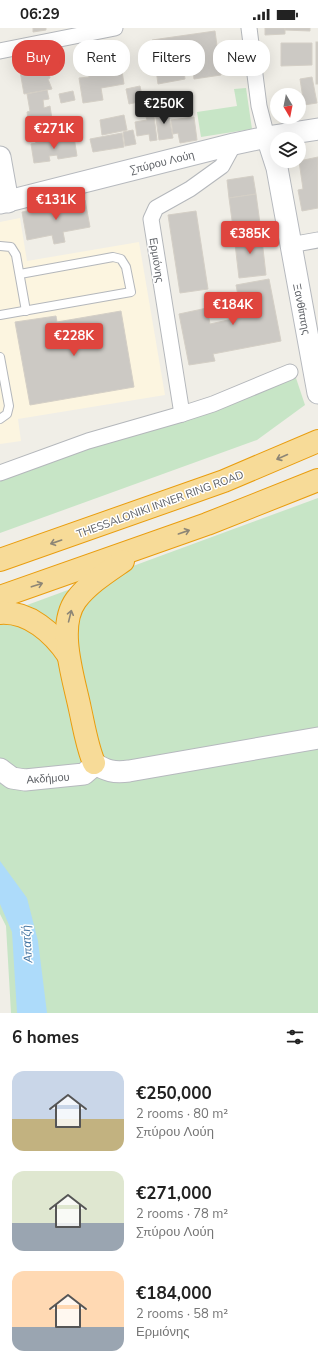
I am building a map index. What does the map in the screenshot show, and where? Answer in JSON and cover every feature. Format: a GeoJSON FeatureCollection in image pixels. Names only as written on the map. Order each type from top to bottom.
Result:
{"type":"FeatureCollection","features":[{"type":"Feature","properties":{"kind":"highway","name":"THESSALONIKI INNER RING ROAD"},"geometry":{"type":"LineString","coordinates":[[0,560],[35,549],[224,481],[318,441]]}},
{"type":"Feature","properties":{"kind":"highway"},"geometry":{"type":"LineString","coordinates":[[0,597],[48,582],[207,524],[318,480]]}},
{"type":"Feature","properties":{"kind":"highway"},"geometry":{"type":"LineString","coordinates":[[94,763],[68,655],[67,628],[70,613],[76,600],[99,579],[147,545]]}},
{"type":"Feature","properties":{"kind":"highway"},"geometry":{"type":"LineString","coordinates":[[0,555],[35,549]]}},
{"type":"Feature","properties":{"kind":"highway"},"geometry":{"type":"LineString","coordinates":[[0,613],[9,613],[25,618],[45,629],[58,640],[68,655]]}},
{"type":"Feature","properties":{"kind":"street"},"geometry":{"type":"LineString","coordinates":[[0,51],[115,28]]}},
{"type":"Feature","properties":{"kind":"street"},"geometry":{"type":"LineString","coordinates":[[249,28],[259,106],[267,137]]}},
{"type":"Feature","properties":{"kind":"street","name":"Σπύρου Λούη"},"geometry":{"type":"LineString","coordinates":[[4,202],[234,144],[318,129]]}},
{"type":"Feature","properties":{"kind":"street","name":"Ξανθίππης"},"geometry":{"type":"LineString","coordinates":[[267,137],[277,168],[318,393]]}},
{"type":"Feature","properties":{"kind":"street","name":"Ερμιόνης"},"geometry":{"type":"LineString","coordinates":[[182,414],[151,219],[156,208],[190,189],[222,166],[234,144]]}},
{"type":"Feature","properties":{"kind":"street"},"geometry":{"type":"LineString","coordinates":[[0,157],[4,202]]}},
{"type":"Feature","properties":{"kind":"street"},"geometry":{"type":"LineString","coordinates":[[290,245],[318,240]]}},
{"type":"Feature","properties":{"kind":"street"},"geometry":{"type":"LineString","coordinates":[[0,473],[88,440],[182,414],[290,372]]}},
{"type":"Feature","properties":{"kind":"street"},"geometry":{"type":"LineString","coordinates":[[94,763],[104,770],[115,773],[129,772],[318,738]]}},
{"type":"Feature","properties":{"kind":"street","name":"Ακδήμου"},"geometry":{"type":"LineString","coordinates":[[0,769],[12,778],[25,780],[84,774],[94,763]]}},
{"type":"Feature","properties":{"kind":"lane"},"geometry":{"type":"LineString","coordinates":[[0,246],[11,247],[16,255],[26,310]]}},
{"type":"Feature","properties":{"kind":"lane"},"geometry":{"type":"LineString","coordinates":[[0,315],[131,292],[126,267],[121,259],[113,257],[20,274]]}},
{"type":"Feature","properties":{"kind":"lane"},"geometry":{"type":"LineString","coordinates":[[0,356],[9,406],[7,414],[0,419]]}},
{"type":"Feature","properties":{"kind":"shaded area"},"geometry":{"type":"Polygon","coordinates":[[[20,218],[27,261],[139,242],[165,395],[18,419],[21,441],[0,444],[0,222],[20,218]]]}},
{"type":"Feature","properties":{"kind":"green space"},"geometry":{"type":"Polygon","coordinates":[[[246,88],[252,129],[201,137],[197,112],[237,106],[234,89],[246,88]]]}},
{"type":"Feature","properties":{"kind":"green space"},"geometry":{"type":"Polygon","coordinates":[[[296,378],[305,405],[257,440],[0,533],[0,479],[296,378]]]}},
{"type":"Feature","properties":{"kind":"green space"},"geometry":{"type":"Polygon","coordinates":[[[318,498],[318,1013],[11,1013],[6,926],[0,914],[0,615],[318,498]]]}},
{"type":"Feature","properties":{"kind":"water","name":"Απατζή"},"geometry":{"type":"Polygon","coordinates":[[[0,861],[27,898],[38,941],[47,1013],[17,1013],[12,932],[0,904],[0,861]]]}},
{"type":"Feature","properties":{"kind":"building"},"geometry":{"type":"Polygon","coordinates":[[[33,28],[46,28],[46,30],[33,32],[33,28]]]}},
{"type":"Feature","properties":{"kind":"building"},"geometry":{"type":"Polygon","coordinates":[[[265,28],[285,28],[285,34],[265,35],[265,28]]]}},
{"type":"Feature","properties":{"kind":"building"},"geometry":{"type":"Polygon","coordinates":[[[285,28],[310,28],[310,31],[285,30],[285,28]]]}},
{"type":"Feature","properties":{"kind":"building"},"geometry":{"type":"Polygon","coordinates":[[[215,31],[216,40],[213,40],[213,76],[214,76],[194,79],[194,76],[205,76],[205,40],[152,40],[215,31]]]}},
{"type":"Feature","properties":{"kind":"building"},"geometry":{"type":"Polygon","coordinates":[[[316,42],[318,42],[318,84],[316,84],[316,42]]]}},
{"type":"Feature","properties":{"kind":"building"},"geometry":{"type":"Polygon","coordinates":[[[281,43],[312,43],[312,65],[281,66],[281,43]]]}},
{"type":"Feature","properties":{"kind":"building"},"geometry":{"type":"Polygon","coordinates":[[[21,76],[50,76],[50,78],[48,79],[52,89],[24,94],[21,76]]]}},
{"type":"Feature","properties":{"kind":"building"},"geometry":{"type":"Polygon","coordinates":[[[123,76],[124,84],[101,88],[103,100],[83,103],[79,78],[123,76]]]}},
{"type":"Feature","properties":{"kind":"building"},"geometry":{"type":"Polygon","coordinates":[[[157,76],[185,76],[185,79],[158,84],[157,76]]]}},
{"type":"Feature","properties":{"kind":"building"},"geometry":{"type":"Polygon","coordinates":[[[312,77],[317,103],[306,105],[306,88],[301,88],[300,79],[312,77]]]}},
{"type":"Feature","properties":{"kind":"building"},"geometry":{"type":"Polygon","coordinates":[[[140,86],[143,101],[129,104],[126,89],[140,86]]]}},
{"type":"Feature","properties":{"kind":"building"},"geometry":{"type":"Polygon","coordinates":[[[47,90],[49,99],[43,100],[44,108],[50,106],[52,119],[46,120],[48,132],[54,131],[55,140],[36,143],[32,125],[29,125],[27,112],[30,111],[27,94],[47,90]]]}},
{"type":"Feature","properties":{"kind":"building"},"geometry":{"type":"Polygon","coordinates":[[[73,91],[75,100],[61,103],[59,94],[73,91]]]}},
{"type":"Feature","properties":{"kind":"building"},"geometry":{"type":"Polygon","coordinates":[[[168,111],[173,138],[159,140],[155,112],[168,111]]]}},
{"type":"Feature","properties":{"kind":"building"},"geometry":{"type":"Polygon","coordinates":[[[124,115],[127,130],[102,135],[100,120],[124,115]]]}},
{"type":"Feature","properties":{"kind":"building"},"geometry":{"type":"Polygon","coordinates":[[[154,116],[157,140],[150,141],[149,134],[137,136],[135,122],[147,120],[146,117],[154,116]]]}},
{"type":"Feature","properties":{"kind":"building"},"geometry":{"type":"Polygon","coordinates":[[[194,117],[197,140],[180,143],[178,133],[173,134],[171,120],[194,117]]]}},
{"type":"Feature","properties":{"kind":"building"},"geometry":{"type":"Polygon","coordinates":[[[133,130],[136,144],[125,146],[123,132],[133,130]]]}},
{"type":"Feature","properties":{"kind":"building"},"geometry":{"type":"Polygon","coordinates":[[[122,133],[124,147],[93,152],[90,139],[122,133]]]}},
{"type":"Feature","properties":{"kind":"building"},"geometry":{"type":"Polygon","coordinates":[[[74,137],[77,156],[58,159],[57,155],[49,156],[50,161],[34,163],[31,144],[74,137]]]}},
{"type":"Feature","properties":{"kind":"building"},"geometry":{"type":"Polygon","coordinates":[[[318,157],[318,208],[302,211],[298,190],[303,189],[300,168],[306,168],[306,160],[318,157]]]}},
{"type":"Feature","properties":{"kind":"building"},"geometry":{"type":"Polygon","coordinates":[[[253,176],[256,194],[229,198],[227,180],[253,176]]]}},
{"type":"Feature","properties":{"kind":"building"},"geometry":{"type":"Polygon","coordinates":[[[256,194],[261,231],[234,235],[229,198],[256,194]]]}},
{"type":"Feature","properties":{"kind":"building"},"geometry":{"type":"Polygon","coordinates":[[[85,200],[90,227],[63,232],[65,242],[54,244],[52,235],[27,240],[22,212],[85,200]]]}},
{"type":"Feature","properties":{"kind":"building"},"geometry":{"type":"Polygon","coordinates":[[[196,211],[208,289],[180,293],[168,215],[196,211]]]}},
{"type":"Feature","properties":{"kind":"building"},"geometry":{"type":"Polygon","coordinates":[[[261,231],[266,275],[239,278],[234,235],[261,231]]]}},
{"type":"Feature","properties":{"kind":"building"},"geometry":{"type":"Polygon","coordinates":[[[269,279],[281,341],[213,354],[215,361],[189,365],[179,314],[207,308],[210,324],[242,317],[236,285],[269,279]]]}},
{"type":"Feature","properties":{"kind":"building"},"geometry":{"type":"Polygon","coordinates":[[[121,311],[134,387],[30,405],[15,322],[56,316],[57,322],[121,311]]]}}]}
